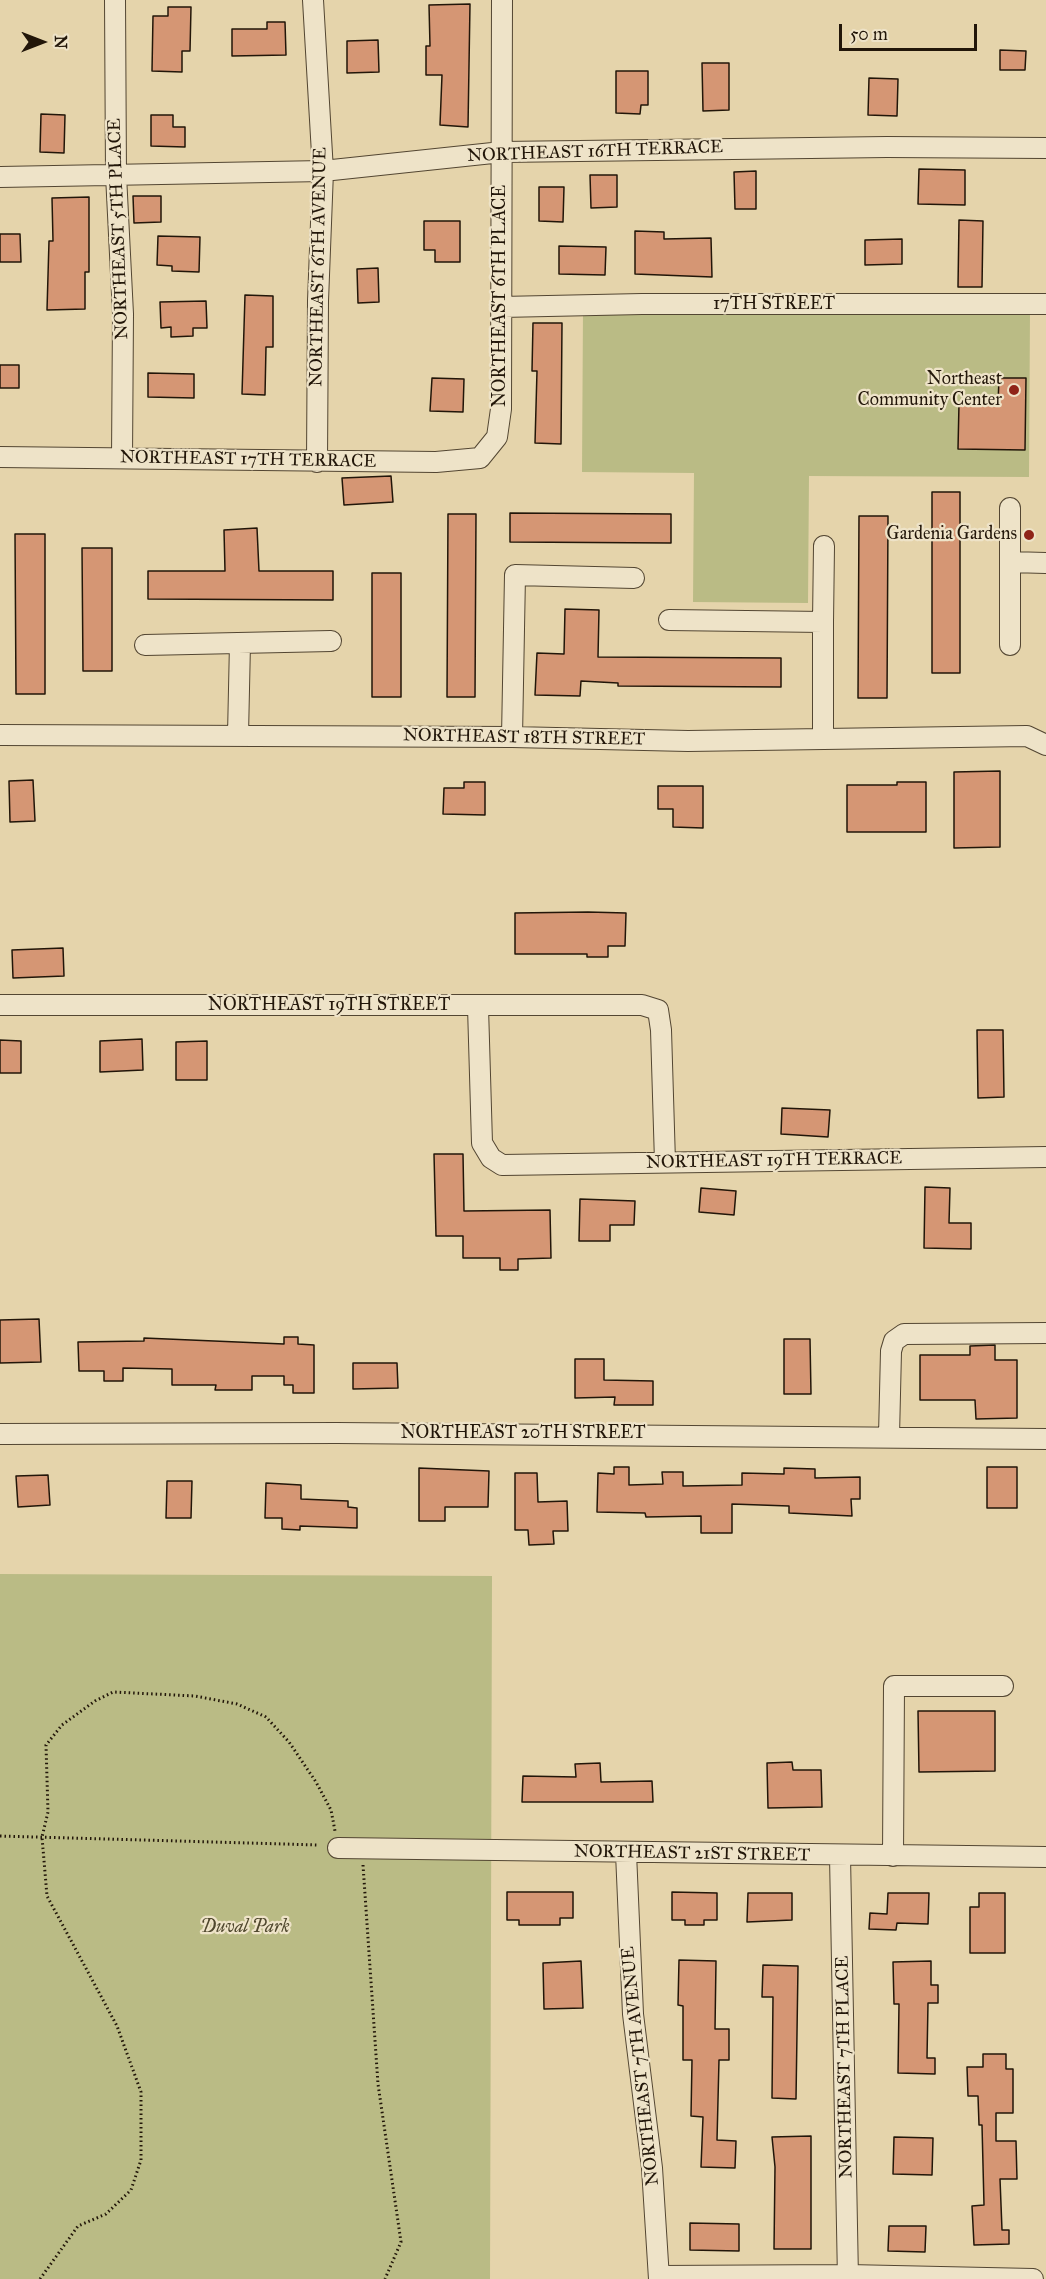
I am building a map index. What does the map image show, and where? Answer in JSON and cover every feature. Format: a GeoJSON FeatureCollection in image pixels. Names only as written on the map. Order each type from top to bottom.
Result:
{"type":"FeatureCollection","features":[{"type":"Feature","properties":{"kind":"street","name":"NORTHEAST 5TH PLACE"},"geometry":{"type":"LineString","coordinates":[[115,0],[117,175],[123,314],[122,458]]}},
{"type":"Feature","properties":{"kind":"street","name":"NORTHEAST 6TH AVENUE"},"geometry":{"type":"LineString","coordinates":[[313,0],[323,171],[318,301],[317,462]]}},
{"type":"Feature","properties":{"kind":"street","name":"NORTHEAST 6TH PLACE"},"geometry":{"type":"LineString","coordinates":[[490,445],[497,437],[501,409],[502,0]]}},
{"type":"Feature","properties":{"kind":"street","name":"NORTHEAST 16TH TERRACE"},"geometry":{"type":"LineString","coordinates":[[0,177],[323,171],[502,152],[875,147],[1046,148]]}},
{"type":"Feature","properties":{"kind":"street","name":"17TH STREET"},"geometry":{"type":"LineString","coordinates":[[501,307],[642,304],[1046,304]]}},
{"type":"Feature","properties":{"kind":"street","name":"NORTHEAST 17TH TERRACE"},"geometry":{"type":"LineString","coordinates":[[0,457],[436,462],[480,458],[490,445]]}},
{"type":"Feature","properties":{"kind":"street"},"geometry":{"type":"LineString","coordinates":[[1010,508],[1010,645]]}},
{"type":"Feature","properties":{"kind":"street"},"geometry":{"type":"LineString","coordinates":[[824,546],[824,739]]}},
{"type":"Feature","properties":{"kind":"street"},"geometry":{"type":"LineString","coordinates":[[1010,562],[1046,563]]}},
{"type":"Feature","properties":{"kind":"street"},"geometry":{"type":"LineString","coordinates":[[512,737],[515,575],[634,578]]}},
{"type":"Feature","properties":{"kind":"street"},"geometry":{"type":"LineString","coordinates":[[669,620],[824,622]]}},
{"type":"Feature","properties":{"kind":"street"},"geometry":{"type":"LineString","coordinates":[[145,645],[331,641]]}},
{"type":"Feature","properties":{"kind":"street"},"geometry":{"type":"LineString","coordinates":[[238,735],[240,643]]}},
{"type":"Feature","properties":{"kind":"street","name":"NORTHEAST 18TH STREET"},"geometry":{"type":"LineString","coordinates":[[0,735],[512,737],[688,741],[1027,736],[1046,745]]}},
{"type":"Feature","properties":{"kind":"street","name":"NORTHEAST 19TH STREET"},"geometry":{"type":"LineString","coordinates":[[0,1005],[478,1007],[642,1005],[657,1010],[661,1030],[665,1162]]}},
{"type":"Feature","properties":{"kind":"street","name":"NORTHEAST 19TH TERRACE"},"geometry":{"type":"LineString","coordinates":[[478,1007],[482,1143],[491,1158],[502,1165],[563,1166],[665,1162],[1046,1157]]}},
{"type":"Feature","properties":{"kind":"street"},"geometry":{"type":"LineString","coordinates":[[889,1436],[891,1351],[894,1341],[904,1334],[1046,1333]]}},
{"type":"Feature","properties":{"kind":"street","name":"NORTHEAST 20TH STREET"},"geometry":{"type":"LineString","coordinates":[[0,1434],[889,1436],[1046,1439]]}},
{"type":"Feature","properties":{"kind":"street"},"geometry":{"type":"LineString","coordinates":[[893,1856],[894,1686],[1003,1686]]}},
{"type":"Feature","properties":{"kind":"street","name":"NORTHEAST 21ST STREET"},"geometry":{"type":"LineString","coordinates":[[338,1848],[1046,1857]]}},
{"type":"Feature","properties":{"kind":"street","name":"NORTHEAST 7TH AVENUE"},"geometry":{"type":"LineString","coordinates":[[626,1853],[633,2014],[652,2168],[659,2278]]}},
{"type":"Feature","properties":{"kind":"street","name":"NORTHEAST 7TH PLACE"},"geometry":{"type":"LineString","coordinates":[[840,1856],[848,2277]]}},
{"type":"Feature","properties":{"kind":"street"},"geometry":{"type":"LineString","coordinates":[[659,2278],[1033,2279],[1046,2271]]}},
{"type":"Feature","properties":{"kind":"path"},"geometry":{"type":"LineString","coordinates":[[0,1836],[42,1837],[327,1845],[338,1848],[331,1810],[316,1782],[289,1742],[266,1717],[237,1704],[195,1696],[113,1692],[62,1725],[46,1745],[48,1812],[42,1837],[47,1896],[117,2026],[141,2092],[141,2160],[131,2190],[106,2214],[78,2226],[40,2279]]}},
{"type":"Feature","properties":{"kind":"path"},"geometry":{"type":"LineString","coordinates":[[362,1848],[378,2084],[401,2242],[385,2279]]}},
{"type":"Feature","properties":{"kind":"green space"},"geometry":{"type":"Polygon","coordinates":[[[583,311],[1030,313],[1029,477],[809,476],[808,603],[693,602],[694,473],[582,472],[583,311]]]}},
{"type":"Feature","properties":{"kind":"green space","name":"Duval Park"},"geometry":{"type":"Polygon","coordinates":[[[0,1574],[492,1576],[490,2279],[0,2279],[0,1574]]]}},
{"type":"Feature","properties":{"kind":"building"},"geometry":{"type":"Polygon","coordinates":[[[470,4],[468,127],[440,125],[442,75],[426,75],[426,46],[430,46],[429,5],[470,4]]]}},
{"type":"Feature","properties":{"kind":"building"},"geometry":{"type":"Polygon","coordinates":[[[168,7],[191,7],[190,51],[182,51],[182,72],[152,71],[153,16],[168,16],[168,7]]]}},
{"type":"Feature","properties":{"kind":"building"},"geometry":{"type":"Polygon","coordinates":[[[267,22],[285,22],[286,55],[232,56],[232,29],[267,29],[267,22]]]}},
{"type":"Feature","properties":{"kind":"building"},"geometry":{"type":"Polygon","coordinates":[[[378,40],[379,72],[347,73],[347,41],[378,40]]]}},
{"type":"Feature","properties":{"kind":"building"},"geometry":{"type":"Polygon","coordinates":[[[1000,50],[1026,51],[1025,70],[1000,70],[1000,50]]]}},
{"type":"Feature","properties":{"kind":"building"},"geometry":{"type":"Polygon","coordinates":[[[702,63],[729,63],[729,110],[703,111],[702,63]]]}},
{"type":"Feature","properties":{"kind":"building"},"geometry":{"type":"Polygon","coordinates":[[[616,71],[648,71],[648,105],[641,105],[640,114],[616,113],[616,71]]]}},
{"type":"Feature","properties":{"kind":"building"},"geometry":{"type":"Polygon","coordinates":[[[869,78],[898,79],[897,116],[868,115],[869,78]]]}},
{"type":"Feature","properties":{"kind":"building"},"geometry":{"type":"Polygon","coordinates":[[[41,114],[65,115],[64,153],[40,152],[41,114]]]}},
{"type":"Feature","properties":{"kind":"building"},"geometry":{"type":"Polygon","coordinates":[[[151,115],[173,115],[173,127],[185,127],[185,147],[151,146],[151,115]]]}},
{"type":"Feature","properties":{"kind":"building"},"geometry":{"type":"Polygon","coordinates":[[[919,169],[965,170],[965,205],[918,204],[919,169]]]}},
{"type":"Feature","properties":{"kind":"building"},"geometry":{"type":"Polygon","coordinates":[[[756,171],[756,209],[735,209],[734,172],[756,171]]]}},
{"type":"Feature","properties":{"kind":"building"},"geometry":{"type":"Polygon","coordinates":[[[590,175],[617,175],[617,207],[591,208],[590,175]]]}},
{"type":"Feature","properties":{"kind":"building"},"geometry":{"type":"Polygon","coordinates":[[[539,187],[564,187],[563,222],[539,221],[539,187]]]}},
{"type":"Feature","properties":{"kind":"building"},"geometry":{"type":"Polygon","coordinates":[[[133,196],[161,196],[161,222],[134,223],[133,196]]]}},
{"type":"Feature","properties":{"kind":"building"},"geometry":{"type":"Polygon","coordinates":[[[89,197],[89,272],[85,272],[85,309],[47,310],[49,241],[53,241],[52,198],[89,197]]]}},
{"type":"Feature","properties":{"kind":"building"},"geometry":{"type":"Polygon","coordinates":[[[959,220],[983,221],[982,287],[958,287],[959,220]]]}},
{"type":"Feature","properties":{"kind":"building"},"geometry":{"type":"Polygon","coordinates":[[[424,221],[460,221],[460,262],[435,262],[435,250],[424,250],[424,221]]]}},
{"type":"Feature","properties":{"kind":"building"},"geometry":{"type":"Polygon","coordinates":[[[635,231],[664,232],[664,239],[711,238],[712,277],[635,274],[635,231]]]}},
{"type":"Feature","properties":{"kind":"building"},"geometry":{"type":"Polygon","coordinates":[[[0,234],[20,234],[21,262],[0,262],[0,234]]]}},
{"type":"Feature","properties":{"kind":"building"},"geometry":{"type":"Polygon","coordinates":[[[158,236],[200,237],[199,272],[172,271],[172,266],[157,265],[158,236]]]}},
{"type":"Feature","properties":{"kind":"building"},"geometry":{"type":"Polygon","coordinates":[[[902,239],[902,264],[865,265],[865,240],[902,239]]]}},
{"type":"Feature","properties":{"kind":"building"},"geometry":{"type":"Polygon","coordinates":[[[559,246],[606,247],[605,275],[559,274],[559,246]]]}},
{"type":"Feature","properties":{"kind":"building"},"geometry":{"type":"Polygon","coordinates":[[[378,268],[379,302],[358,303],[357,269],[378,268]]]}},
{"type":"Feature","properties":{"kind":"building"},"geometry":{"type":"Polygon","coordinates":[[[245,295],[273,296],[273,347],[266,347],[265,395],[242,394],[245,295]]]}},
{"type":"Feature","properties":{"kind":"building"},"geometry":{"type":"Polygon","coordinates":[[[206,301],[207,328],[193,328],[193,336],[171,337],[171,327],[161,328],[160,302],[206,301]]]}},
{"type":"Feature","properties":{"kind":"building"},"geometry":{"type":"Polygon","coordinates":[[[533,323],[562,323],[561,444],[535,443],[537,371],[532,371],[533,323]]]}},
{"type":"Feature","properties":{"kind":"building"},"geometry":{"type":"Polygon","coordinates":[[[0,365],[19,365],[19,388],[0,388],[0,365]]]}},
{"type":"Feature","properties":{"kind":"building"},"geometry":{"type":"Polygon","coordinates":[[[148,373],[194,374],[194,398],[148,397],[148,373]]]}},
{"type":"Feature","properties":{"kind":"building"},"geometry":{"type":"Polygon","coordinates":[[[432,378],[464,379],[463,412],[430,411],[432,378]]]}},
{"type":"Feature","properties":{"kind":"building"},"geometry":{"type":"Polygon","coordinates":[[[999,378],[1026,378],[1025,450],[958,449],[959,404],[998,404],[999,378]]]}},
{"type":"Feature","properties":{"kind":"building"},"geometry":{"type":"Polygon","coordinates":[[[391,476],[393,502],[344,505],[342,478],[391,476]]]}},
{"type":"Feature","properties":{"kind":"building"},"geometry":{"type":"Polygon","coordinates":[[[932,492],[960,492],[960,673],[932,673],[932,492]]]}},
{"type":"Feature","properties":{"kind":"building"},"geometry":{"type":"Polygon","coordinates":[[[510,513],[671,514],[671,543],[510,542],[510,513]]]}},
{"type":"Feature","properties":{"kind":"building"},"geometry":{"type":"Polygon","coordinates":[[[448,514],[476,514],[475,697],[447,697],[448,514]]]}},
{"type":"Feature","properties":{"kind":"building"},"geometry":{"type":"Polygon","coordinates":[[[859,516],[888,516],[887,698],[858,698],[859,516]]]}},
{"type":"Feature","properties":{"kind":"building"},"geometry":{"type":"Polygon","coordinates":[[[257,528],[259,571],[333,571],[333,600],[148,599],[148,571],[225,571],[224,530],[257,528]]]}},
{"type":"Feature","properties":{"kind":"building"},"geometry":{"type":"Polygon","coordinates":[[[15,534],[45,534],[45,694],[16,694],[15,534]]]}},
{"type":"Feature","properties":{"kind":"building"},"geometry":{"type":"Polygon","coordinates":[[[82,548],[112,548],[112,671],[83,671],[82,548]]]}},
{"type":"Feature","properties":{"kind":"building"},"geometry":{"type":"Polygon","coordinates":[[[372,573],[401,573],[401,697],[372,697],[372,573]]]}},
{"type":"Feature","properties":{"kind":"building"},"geometry":{"type":"Polygon","coordinates":[[[565,609],[599,610],[598,657],[781,658],[781,687],[618,686],[618,683],[581,681],[580,696],[535,695],[537,653],[564,654],[565,609]]]}},
{"type":"Feature","properties":{"kind":"building"},"geometry":{"type":"Polygon","coordinates":[[[1000,771],[1000,847],[954,848],[954,772],[1000,771]]]}},
{"type":"Feature","properties":{"kind":"building"},"geometry":{"type":"Polygon","coordinates":[[[33,780],[35,821],[10,822],[9,781],[33,780]]]}},
{"type":"Feature","properties":{"kind":"building"},"geometry":{"type":"Polygon","coordinates":[[[464,782],[485,782],[485,815],[443,814],[444,788],[464,788],[464,782]]]}},
{"type":"Feature","properties":{"kind":"building"},"geometry":{"type":"Polygon","coordinates":[[[897,782],[926,782],[926,832],[847,832],[847,785],[897,785],[897,782]]]}},
{"type":"Feature","properties":{"kind":"building"},"geometry":{"type":"Polygon","coordinates":[[[658,786],[703,786],[703,828],[673,827],[673,809],[658,809],[658,786]]]}},
{"type":"Feature","properties":{"kind":"building"},"geometry":{"type":"Polygon","coordinates":[[[515,913],[626,913],[625,946],[608,946],[608,957],[587,957],[587,954],[515,954],[515,913]]]}},
{"type":"Feature","properties":{"kind":"building"},"geometry":{"type":"Polygon","coordinates":[[[63,948],[64,976],[13,978],[12,950],[63,948]]]}},
{"type":"Feature","properties":{"kind":"building"},"geometry":{"type":"Polygon","coordinates":[[[977,1030],[1003,1030],[1004,1097],[978,1098],[977,1030]]]}},
{"type":"Feature","properties":{"kind":"building"},"geometry":{"type":"Polygon","coordinates":[[[142,1039],[143,1070],[100,1072],[100,1041],[142,1039]]]}},
{"type":"Feature","properties":{"kind":"building"},"geometry":{"type":"Polygon","coordinates":[[[0,1040],[21,1041],[21,1073],[0,1073],[0,1040]]]}},
{"type":"Feature","properties":{"kind":"building"},"geometry":{"type":"Polygon","coordinates":[[[207,1041],[207,1080],[176,1080],[176,1042],[207,1041]]]}},
{"type":"Feature","properties":{"kind":"building"},"geometry":{"type":"Polygon","coordinates":[[[782,1108],[830,1110],[828,1137],[781,1134],[782,1108]]]}},
{"type":"Feature","properties":{"kind":"building"},"geometry":{"type":"Polygon","coordinates":[[[434,1154],[463,1154],[464,1211],[550,1210],[551,1258],[518,1259],[518,1270],[500,1270],[500,1258],[463,1258],[463,1236],[436,1236],[434,1154]]]}},
{"type":"Feature","properties":{"kind":"building"},"geometry":{"type":"Polygon","coordinates":[[[925,1187],[950,1188],[949,1223],[971,1223],[971,1249],[924,1248],[925,1187]]]}},
{"type":"Feature","properties":{"kind":"building"},"geometry":{"type":"Polygon","coordinates":[[[701,1188],[736,1191],[734,1215],[699,1212],[701,1188]]]}},
{"type":"Feature","properties":{"kind":"building"},"geometry":{"type":"Polygon","coordinates":[[[580,1199],[635,1201],[634,1225],[610,1225],[610,1241],[579,1241],[580,1199]]]}},
{"type":"Feature","properties":{"kind":"building"},"geometry":{"type":"Polygon","coordinates":[[[39,1319],[41,1362],[0,1363],[0,1320],[39,1319]]]}},
{"type":"Feature","properties":{"kind":"building"},"geometry":{"type":"Polygon","coordinates":[[[284,1337],[298,1337],[298,1344],[314,1345],[314,1393],[293,1393],[293,1385],[284,1385],[284,1376],[252,1376],[252,1390],[215,1390],[216,1385],[172,1385],[172,1369],[123,1368],[123,1381],[104,1381],[104,1371],[79,1371],[78,1342],[144,1341],[144,1338],[284,1344],[284,1337]]]}},
{"type":"Feature","properties":{"kind":"building"},"geometry":{"type":"Polygon","coordinates":[[[784,1339],[810,1339],[811,1394],[784,1394],[784,1339]]]}},
{"type":"Feature","properties":{"kind":"building"},"geometry":{"type":"Polygon","coordinates":[[[995,1345],[995,1360],[1017,1360],[1017,1418],[976,1419],[975,1400],[920,1400],[920,1355],[970,1355],[970,1346],[995,1345]]]}},
{"type":"Feature","properties":{"kind":"building"},"geometry":{"type":"Polygon","coordinates":[[[575,1359],[604,1359],[604,1380],[653,1381],[653,1405],[614,1405],[615,1397],[575,1398],[575,1359]]]}},
{"type":"Feature","properties":{"kind":"building"},"geometry":{"type":"Polygon","coordinates":[[[353,1363],[397,1363],[398,1388],[353,1389],[353,1363]]]}},
{"type":"Feature","properties":{"kind":"building"},"geometry":{"type":"Polygon","coordinates":[[[614,1467],[629,1467],[629,1485],[663,1484],[662,1472],[683,1472],[683,1486],[742,1485],[742,1473],[784,1474],[784,1468],[815,1469],[815,1478],[860,1477],[860,1499],[851,1499],[852,1516],[789,1513],[789,1506],[732,1504],[732,1533],[701,1533],[701,1516],[646,1517],[645,1513],[597,1512],[598,1473],[614,1474],[614,1467]]]}},
{"type":"Feature","properties":{"kind":"building"},"geometry":{"type":"Polygon","coordinates":[[[987,1467],[1017,1467],[1017,1508],[987,1508],[987,1467]]]}},
{"type":"Feature","properties":{"kind":"building"},"geometry":{"type":"Polygon","coordinates":[[[419,1468],[489,1471],[488,1507],[445,1507],[445,1521],[419,1521],[419,1468]]]}},
{"type":"Feature","properties":{"kind":"building"},"geometry":{"type":"Polygon","coordinates":[[[515,1473],[537,1473],[538,1502],[567,1501],[568,1531],[553,1531],[554,1544],[529,1545],[528,1530],[515,1530],[515,1473]]]}},
{"type":"Feature","properties":{"kind":"building"},"geometry":{"type":"Polygon","coordinates":[[[48,1475],[50,1505],[18,1507],[16,1476],[48,1475]]]}},
{"type":"Feature","properties":{"kind":"building"},"geometry":{"type":"Polygon","coordinates":[[[167,1481],[192,1481],[191,1518],[166,1518],[167,1481]]]}},
{"type":"Feature","properties":{"kind":"building"},"geometry":{"type":"Polygon","coordinates":[[[266,1483],[301,1485],[301,1499],[348,1501],[348,1507],[357,1508],[357,1528],[300,1526],[300,1530],[282,1529],[282,1518],[265,1518],[266,1483]]]}},
{"type":"Feature","properties":{"kind":"building"},"geometry":{"type":"Polygon","coordinates":[[[918,1711],[995,1711],[995,1771],[919,1772],[918,1711]]]}},
{"type":"Feature","properties":{"kind":"building"},"geometry":{"type":"Polygon","coordinates":[[[792,1762],[793,1770],[821,1770],[822,1807],[768,1808],[767,1763],[792,1762]]]}},
{"type":"Feature","properties":{"kind":"building"},"geometry":{"type":"Polygon","coordinates":[[[600,1763],[601,1782],[652,1781],[653,1802],[522,1802],[523,1776],[576,1777],[575,1764],[600,1763]]]}},
{"type":"Feature","properties":{"kind":"building"},"geometry":{"type":"Polygon","coordinates":[[[507,1892],[573,1892],[573,1918],[560,1918],[560,1925],[519,1925],[519,1920],[507,1920],[507,1892]]]}},
{"type":"Feature","properties":{"kind":"building"},"geometry":{"type":"Polygon","coordinates":[[[672,1892],[717,1893],[717,1920],[704,1920],[704,1925],[685,1925],[685,1920],[672,1920],[672,1892]]]}},
{"type":"Feature","properties":{"kind":"building"},"geometry":{"type":"Polygon","coordinates":[[[748,1893],[792,1893],[792,1920],[747,1922],[748,1893]]]}},
{"type":"Feature","properties":{"kind":"building"},"geometry":{"type":"Polygon","coordinates":[[[888,1893],[929,1893],[928,1924],[897,1923],[896,1930],[869,1929],[870,1913],[887,1914],[888,1893]]]}},
{"type":"Feature","properties":{"kind":"building"},"geometry":{"type":"Polygon","coordinates":[[[979,1893],[1005,1893],[1005,1953],[970,1953],[970,1907],[979,1907],[979,1893]]]}},
{"type":"Feature","properties":{"kind":"building"},"geometry":{"type":"Polygon","coordinates":[[[679,1960],[716,1961],[715,2029],[729,2029],[729,2060],[719,2060],[717,2140],[736,2141],[735,2168],[701,2167],[703,2117],[691,2116],[692,2060],[683,2060],[683,2006],[678,2005],[679,1960]]]}},
{"type":"Feature","properties":{"kind":"building"},"geometry":{"type":"Polygon","coordinates":[[[581,1961],[583,2008],[544,2009],[543,1963],[581,1961]]]}},
{"type":"Feature","properties":{"kind":"building"},"geometry":{"type":"Polygon","coordinates":[[[931,1961],[931,1985],[938,1985],[938,2003],[928,2003],[927,2058],[935,2058],[935,2074],[898,2073],[899,2004],[894,2004],[893,1962],[931,1961]]]}},
{"type":"Feature","properties":{"kind":"building"},"geometry":{"type":"Polygon","coordinates":[[[763,1965],[798,1966],[796,2099],[772,2098],[773,1997],[762,1997],[763,1965]]]}},
{"type":"Feature","properties":{"kind":"building"},"geometry":{"type":"Polygon","coordinates":[[[983,2054],[1006,2054],[1006,2069],[1013,2069],[1013,2113],[996,2113],[996,2141],[1016,2141],[1017,2179],[1000,2179],[1002,2230],[1009,2230],[1009,2244],[974,2245],[972,2206],[984,2205],[982,2125],[979,2125],[978,2096],[968,2096],[967,2067],[983,2067],[983,2054]]]}},
{"type":"Feature","properties":{"kind":"building"},"geometry":{"type":"Polygon","coordinates":[[[811,2136],[811,2249],[774,2249],[775,2167],[772,2137],[811,2136]]]}},
{"type":"Feature","properties":{"kind":"building"},"geometry":{"type":"Polygon","coordinates":[[[894,2137],[933,2138],[932,2175],[893,2174],[894,2137]]]}},
{"type":"Feature","properties":{"kind":"building"},"geometry":{"type":"Polygon","coordinates":[[[690,2223],[739,2224],[739,2251],[690,2250],[690,2223]]]}},
{"type":"Feature","properties":{"kind":"building"},"geometry":{"type":"Polygon","coordinates":[[[889,2226],[926,2226],[925,2252],[888,2251],[889,2226]]]}},
{"type":"Feature","properties":{"kind":"place","name":"Northeast Community Center"},"geometry":{"type":"Point","coordinates":[1014,390]}},
{"type":"Feature","properties":{"kind":"place","name":"Gardenia Gardens"},"geometry":{"type":"Point","coordinates":[1029,535]}}]}
